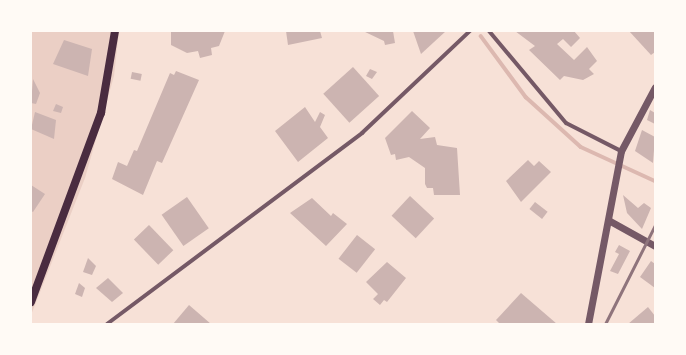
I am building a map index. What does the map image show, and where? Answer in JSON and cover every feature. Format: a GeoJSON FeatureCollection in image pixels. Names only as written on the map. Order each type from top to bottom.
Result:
{"type":"FeatureCollection","features":[{"type":"Feature","properties":{"kind":"main road"},"geometry":{"type":"LineString","coordinates":[[31,302],[101,113],[115,31]]}},
{"type":"Feature","properties":{"kind":"street"},"geometry":{"type":"LineString","coordinates":[[106,324],[362,133],[470,31]]}},
{"type":"Feature","properties":{"kind":"street"},"geometry":{"type":"LineString","coordinates":[[489,31],[566,123],[621,151]]}},
{"type":"Feature","properties":{"kind":"street"},"geometry":{"type":"LineString","coordinates":[[588,324],[610,221],[612,186],[621,151],[655,87]]}},
{"type":"Feature","properties":{"kind":"street"},"geometry":{"type":"LineString","coordinates":[[610,221],[655,246]]}},
{"type":"Feature","properties":{"kind":"shaded area"},"geometry":{"type":"Polygon","coordinates":[[[31,31],[119,31],[114,76],[85,178],[31,315],[31,31]]]}},
{"type":"Feature","properties":{"kind":"building"},"geometry":{"type":"Polygon","coordinates":[[[171,31],[225,31],[219,46],[211,48],[212,55],[200,58],[198,51],[187,53],[171,45],[171,31]]]}},
{"type":"Feature","properties":{"kind":"building"},"geometry":{"type":"Polygon","coordinates":[[[286,31],[320,31],[322,38],[288,45],[286,31]]]}},
{"type":"Feature","properties":{"kind":"building"},"geometry":{"type":"Polygon","coordinates":[[[363,31],[393,31],[395,43],[385,45],[384,41],[363,31]]]}},
{"type":"Feature","properties":{"kind":"building"},"geometry":{"type":"Polygon","coordinates":[[[413,31],[446,31],[421,54],[413,31]]]}},
{"type":"Feature","properties":{"kind":"building"},"geometry":{"type":"Polygon","coordinates":[[[515,31],[574,31],[580,38],[571,47],[563,39],[557,44],[574,60],[587,47],[597,61],[589,69],[594,74],[583,80],[564,76],[560,80],[529,50],[535,46],[515,31]]]}},
{"type":"Feature","properties":{"kind":"building"},"geometry":{"type":"Polygon","coordinates":[[[629,31],[655,31],[655,52],[651,55],[629,31]]]}},
{"type":"Feature","properties":{"kind":"building"},"geometry":{"type":"Polygon","coordinates":[[[64,40],[92,49],[88,76],[53,64],[64,40]]]}},
{"type":"Feature","properties":{"kind":"building"},"geometry":{"type":"Polygon","coordinates":[[[353,67],[379,96],[349,123],[323,94],[353,67]]]}},
{"type":"Feature","properties":{"kind":"building"},"geometry":{"type":"Polygon","coordinates":[[[370,69],[377,72],[372,79],[366,76],[370,69]]]}},
{"type":"Feature","properties":{"kind":"building"},"geometry":{"type":"Polygon","coordinates":[[[176,71],[199,80],[162,163],[157,161],[143,195],[112,179],[118,162],[127,166],[134,150],[137,151],[170,73],[174,75],[176,71]]]}},
{"type":"Feature","properties":{"kind":"building"},"geometry":{"type":"Polygon","coordinates":[[[132,72],[142,74],[140,81],[131,79],[132,72]]]}},
{"type":"Feature","properties":{"kind":"building"},"geometry":{"type":"Polygon","coordinates":[[[33,79],[40,93],[36,104],[31,103],[33,79]]]}},
{"type":"Feature","properties":{"kind":"building"},"geometry":{"type":"Polygon","coordinates":[[[56,104],[63,107],[61,113],[53,111],[56,104]]]}},
{"type":"Feature","properties":{"kind":"building"},"geometry":{"type":"Polygon","coordinates":[[[305,107],[315,122],[320,112],[325,115],[320,127],[328,138],[298,162],[275,131],[305,107]]]}},
{"type":"Feature","properties":{"kind":"building"},"geometry":{"type":"Polygon","coordinates":[[[650,110],[655,113],[655,124],[647,120],[650,110]]]}},
{"type":"Feature","properties":{"kind":"building"},"geometry":{"type":"Polygon","coordinates":[[[412,111],[430,128],[420,139],[435,137],[437,145],[457,148],[460,195],[434,195],[433,188],[427,188],[425,184],[425,168],[409,157],[396,160],[395,154],[391,155],[385,138],[412,111]]]}},
{"type":"Feature","properties":{"kind":"building"},"geometry":{"type":"Polygon","coordinates":[[[35,112],[56,120],[54,139],[31,129],[35,112]]]}},
{"type":"Feature","properties":{"kind":"building"},"geometry":{"type":"Polygon","coordinates":[[[642,130],[655,137],[653,163],[635,151],[642,130]]]}},
{"type":"Feature","properties":{"kind":"building"},"geometry":{"type":"Polygon","coordinates":[[[528,160],[534,166],[539,161],[551,172],[521,202],[506,181],[528,160]]]}},
{"type":"Feature","properties":{"kind":"building"},"geometry":{"type":"Polygon","coordinates":[[[31,185],[45,194],[33,212],[31,211],[31,185]]]}},
{"type":"Feature","properties":{"kind":"building"},"geometry":{"type":"Polygon","coordinates":[[[623,195],[638,208],[644,203],[651,208],[642,229],[627,213],[623,195]]]}},
{"type":"Feature","properties":{"kind":"building"},"geometry":{"type":"Polygon","coordinates":[[[410,196],[434,219],[416,238],[392,216],[410,196]]]}},
{"type":"Feature","properties":{"kind":"building"},"geometry":{"type":"Polygon","coordinates":[[[187,197],[209,228],[183,246],[162,215],[187,197]]]}},
{"type":"Feature","properties":{"kind":"building"},"geometry":{"type":"Polygon","coordinates":[[[312,198],[331,216],[333,213],[347,224],[326,246],[290,213],[312,198]]]}},
{"type":"Feature","properties":{"kind":"building"},"geometry":{"type":"Polygon","coordinates":[[[535,202],[548,212],[542,219],[529,209],[535,202]]]}},
{"type":"Feature","properties":{"kind":"building"},"geometry":{"type":"Polygon","coordinates":[[[149,225],[173,250],[158,265],[134,240],[149,225]]]}},
{"type":"Feature","properties":{"kind":"building"},"geometry":{"type":"Polygon","coordinates":[[[357,235],[375,249],[357,273],[339,259],[357,235]]]}},
{"type":"Feature","properties":{"kind":"building"},"geometry":{"type":"Polygon","coordinates":[[[619,245],[630,251],[618,274],[610,271],[619,254],[615,252],[619,245]]]}},
{"type":"Feature","properties":{"kind":"building"},"geometry":{"type":"Polygon","coordinates":[[[88,258],[96,266],[92,275],[83,272],[88,258]]]}},
{"type":"Feature","properties":{"kind":"building"},"geometry":{"type":"Polygon","coordinates":[[[651,261],[655,264],[655,288],[640,277],[651,261]]]}},
{"type":"Feature","properties":{"kind":"building"},"geometry":{"type":"Polygon","coordinates":[[[387,262],[406,278],[387,302],[384,300],[380,305],[373,299],[378,294],[366,282],[387,262]]]}},
{"type":"Feature","properties":{"kind":"building"},"geometry":{"type":"Polygon","coordinates":[[[108,278],[123,293],[112,302],[96,288],[108,278]]]}},
{"type":"Feature","properties":{"kind":"building"},"geometry":{"type":"Polygon","coordinates":[[[79,283],[85,288],[82,297],[75,294],[79,283]]]}},
{"type":"Feature","properties":{"kind":"building"},"geometry":{"type":"Polygon","coordinates":[[[521,293],[557,324],[500,324],[496,320],[521,293]]]}},
{"type":"Feature","properties":{"kind":"building"},"geometry":{"type":"Polygon","coordinates":[[[189,305],[211,324],[173,324],[189,305]]]}},
{"type":"Feature","properties":{"kind":"building"},"geometry":{"type":"Polygon","coordinates":[[[648,307],[655,316],[655,324],[628,324],[648,307]]]}},
{"type":"Feature","properties":{"kind":"waterway"},"geometry":{"type":"LineString","coordinates":[[481,36],[526,97],[581,147],[655,181]]}},
{"type":"Feature","properties":{"kind":"railway"},"geometry":{"type":"LineString","coordinates":[[605,324],[655,225]]}}]}
